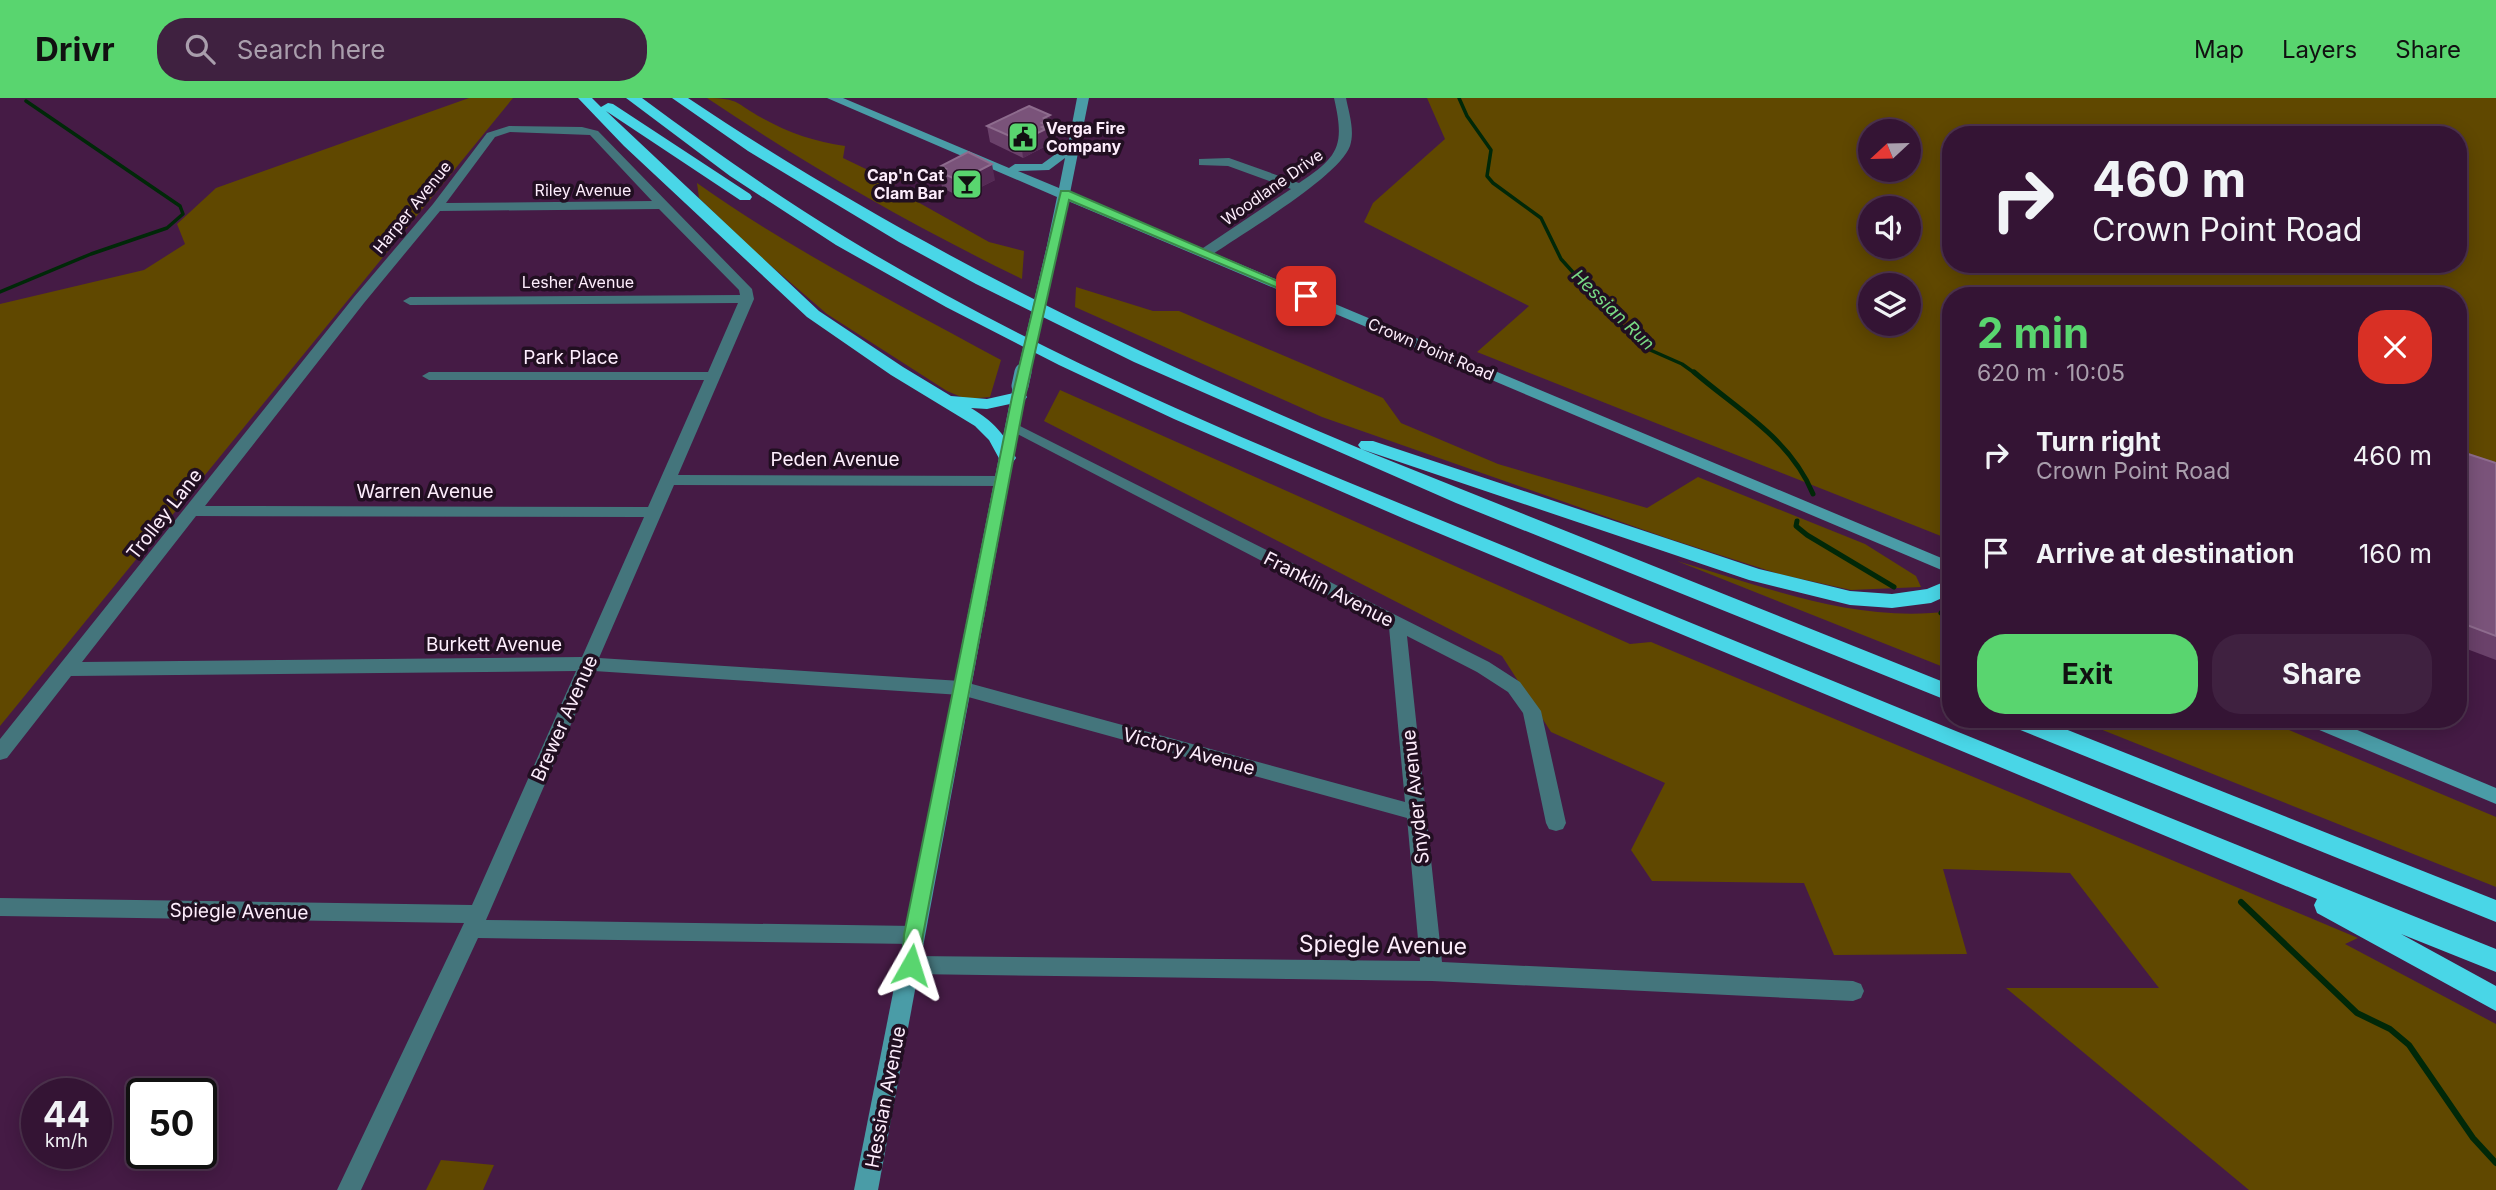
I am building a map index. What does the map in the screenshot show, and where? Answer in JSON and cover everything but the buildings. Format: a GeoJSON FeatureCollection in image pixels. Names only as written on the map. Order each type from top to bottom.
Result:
{"type":"FeatureCollection","features":[{"type":"Feature","properties":{"kind":"highway"},"geometry":{"type":"LineString","coordinates":[[585,98],[629,143],[813,314],[993,432],[1007,458]]}},
{"type":"Feature","properties":{"kind":"highway"},"geometry":{"type":"LineString","coordinates":[[596,98],[646,134],[748,198],[782,204]]}},
{"type":"Feature","properties":{"kind":"highway"},"geometry":{"type":"LineString","coordinates":[[633,98],[782,204],[967,310],[1069,364],[1172,412],[1670,622],[2496,961]]}},
{"type":"Feature","properties":{"kind":"highway"},"geometry":{"type":"LineString","coordinates":[[679,98],[782,168],[939,260],[1110,345],[1424,484],[1942,690]]}},
{"type":"Feature","properties":{"kind":"highway"},"geometry":{"type":"LineString","coordinates":[[947,400],[987,404],[1019,392]]}},
{"type":"Feature","properties":{"kind":"highway"},"geometry":{"type":"LineString","coordinates":[[1286,424],[1329,432],[1703,558],[1810,588],[1850,598],[1892,601],[1931,596],[1942,590]]}},
{"type":"Feature","properties":{"kind":"highway"},"geometry":{"type":"LineString","coordinates":[[2038,728],[2496,911]]}},
{"type":"Feature","properties":{"kind":"highway"},"geometry":{"type":"LineString","coordinates":[[2241,858],[2496,999]]}},
{"type":"Feature","properties":{"kind":"main road","name":"Crown Point Road"},"geometry":{"type":"LineString","coordinates":[[833,98],[1942,564]]}},
{"type":"Feature","properties":{"kind":"main road","name":"Hessian Avenue"},"geometry":{"type":"LineString","coordinates":[[866,1190],[1019,392],[1065,194],[1083,98]]}},
{"type":"Feature","properties":{"kind":"main road"},"geometry":{"type":"LineString","coordinates":[[1002,167],[1045,167],[1074,146]]}},
{"type":"Feature","properties":{"kind":"main road"},"geometry":{"type":"LineString","coordinates":[[2334,728],[2496,796]]}},
{"type":"Feature","properties":{"kind":"street","name":"Woodlane Drive"},"geometry":{"type":"LineString","coordinates":[[1205,253],[1334,164],[1348,139],[1340,98]]}},
{"type":"Feature","properties":{"kind":"street","name":"Harper Avenue"},"geometry":{"type":"LineString","coordinates":[[359,300],[438,207],[491,135],[509,129],[582,130],[594,133],[663,205]]}},
{"type":"Feature","properties":{"kind":"street"},"geometry":{"type":"LineString","coordinates":[[1203,162],[1229,162],[1300,188]]}},
{"type":"Feature","properties":{"kind":"street"},"geometry":{"type":"LineString","coordinates":[[663,205],[745,289],[747,299]]}},
{"type":"Feature","properties":{"kind":"street","name":"Riley Avenue"},"geometry":{"type":"LineString","coordinates":[[438,207],[663,205]]}},
{"type":"Feature","properties":{"kind":"street","name":"Lesher Avenue"},"geometry":{"type":"LineString","coordinates":[[410,300],[747,299]]}},
{"type":"Feature","properties":{"kind":"street","name":"Brewer Avenue"},"geometry":{"type":"LineString","coordinates":[[349,1190],[476,921],[747,299]]}},
{"type":"Feature","properties":{"kind":"street","name":"Trolley Lane"},"geometry":{"type":"LineString","coordinates":[[0,752],[359,300]]}},
{"type":"Feature","properties":{"kind":"street","name":"Park Place"},"geometry":{"type":"LineString","coordinates":[[429,376],[714,376]]}},
{"type":"Feature","properties":{"kind":"street","name":"Franklin Avenue"},"geometry":{"type":"LineString","coordinates":[[1013,428],[1483,667],[1514,687],[1532,711],[1556,823]]}},
{"type":"Feature","properties":{"kind":"street","name":"Peden Avenue"},"geometry":{"type":"LineString","coordinates":[[668,480],[1002,481]]}},
{"type":"Feature","properties":{"kind":"street","name":"Warren Avenue"},"geometry":{"type":"LineString","coordinates":[[194,511],[655,512]]}},
{"type":"Feature","properties":{"kind":"street","name":"Snyder Avenue"},"geometry":{"type":"LineString","coordinates":[[1396,623],[1432,971]]}},
{"type":"Feature","properties":{"kind":"street","name":"Burkett Avenue"},"geometry":{"type":"LineString","coordinates":[[68,669],[588,664],[961,688]]}},
{"type":"Feature","properties":{"kind":"street","name":"Victory Avenue"},"geometry":{"type":"LineString","coordinates":[[961,688],[1416,813]]}},
{"type":"Feature","properties":{"kind":"street","name":"Spiegle Avenue"},"geometry":{"type":"LineString","coordinates":[[0,907],[914,935]]}},
{"type":"Feature","properties":{"kind":"street","name":"Spiegle Avenue"},"geometry":{"type":"LineString","coordinates":[[911,965],[1432,971],[1853,991]]}},
{"type":"Feature","properties":{"kind":"shaded area"},"geometry":{"type":"Polygon","coordinates":[[[469,98],[513,98],[0,726],[0,304],[144,270],[185,244],[177,224],[216,188],[469,98]]]}},
{"type":"Feature","properties":{"kind":"shaded area"},"geometry":{"type":"Polygon","coordinates":[[[707,98],[732,101],[792,132],[845,146],[843,158],[868,170],[907,176],[891,187],[989,242],[1024,251],[1022,279],[861,194],[783,148],[707,98]]]}},
{"type":"Feature","properties":{"kind":"shaded area"},"geometry":{"type":"Polygon","coordinates":[[[1427,98],[2496,98],[2496,469],[2467,459],[2467,287],[1942,287],[1942,536],[1477,352],[1529,306],[1364,222],[1373,203],[1445,139],[1427,98]]]}},
{"type":"Feature","properties":{"kind":"shaded area"},"geometry":{"type":"Polygon","coordinates":[[[697,183],[808,254],[1001,360],[990,397],[966,399],[947,391],[827,314],[754,251],[699,198],[697,183]]]}},
{"type":"Feature","properties":{"kind":"shaded area"},"geometry":{"type":"Polygon","coordinates":[[[1076,287],[1153,311],[1179,311],[1383,398],[1401,423],[1498,464],[1647,508],[1698,477],[1865,544],[1916,576],[1921,587],[1851,590],[1779,574],[1667,538],[1322,417],[1075,307],[1076,287]]]}},
{"type":"Feature","properties":{"kind":"shaded area"},"geometry":{"type":"Polygon","coordinates":[[[1060,390],[1630,644],[1651,642],[2358,938],[2345,944],[2496,1024],[2496,1190],[2249,1190],[2006,988],[2159,988],[2070,873],[1943,869],[1967,954],[1834,955],[1804,883],[1652,881],[1631,850],[1665,783],[1551,732],[1502,656],[1044,421],[1060,390]]]}},
{"type":"Feature","properties":{"kind":"shaded area"},"geometry":{"type":"Polygon","coordinates":[[[1677,561],[1778,592],[1847,608],[1916,614],[1942,612],[1942,666],[1677,561]]]}},
{"type":"Feature","properties":{"kind":"shaded area"},"geometry":{"type":"Polygon","coordinates":[[[2098,728],[2284,728],[2496,817],[2496,887],[2098,728]]]}},
{"type":"Feature","properties":{"kind":"shaded area"},"geometry":{"type":"Polygon","coordinates":[[[441,1160],[494,1165],[483,1190],[426,1190],[441,1160]]]}},
{"type":"Feature","properties":{"kind":"waterway","name":"Hessian Run"},"geometry":{"type":"LineString","coordinates":[[1459,98],[1467,116],[1491,150],[1487,176],[1493,183],[1541,218],[1561,259],[1624,329],[1648,349],[1682,364],[1696,374]]}},
{"type":"Feature","properties":{"kind":"waterway"},"geometry":{"type":"LineString","coordinates":[[0,292],[91,254],[167,228],[183,214],[180,206],[26,101]]}},
{"type":"Feature","properties":{"kind":"waterway","name":"Hessian Run"},"geometry":{"type":"LineString","coordinates":[[1694,372],[1777,441],[1803,474],[1813,494]]}},
{"type":"Feature","properties":{"kind":"waterway","name":"Hessian Run"},"geometry":{"type":"LineString","coordinates":[[1797,521],[1796,526],[1807,535],[1894,587]]}},
{"type":"Feature","properties":{"kind":"waterway","name":"Hessian Run"},"geometry":{"type":"LineString","coordinates":[[2241,902],[2357,1013],[2390,1029],[2409,1045],[2473,1138],[2496,1163]]}},
{"type":"Feature","properties":{"kind":"place","name":"Verga Fire Company"},"geometry":{"type":"Point","coordinates":[1023,137]}},
{"type":"Feature","properties":{"kind":"place","name":"Cap'n Cat Clam Bar"},"geometry":{"type":"Point","coordinates":[967,184]}},
{"type":"Feature","properties":{"kind":"route"},"geometry":{"type":"LineString","coordinates":[[911,965],[914,935],[1018,397],[1065,194],[1306,296]]}}]}
